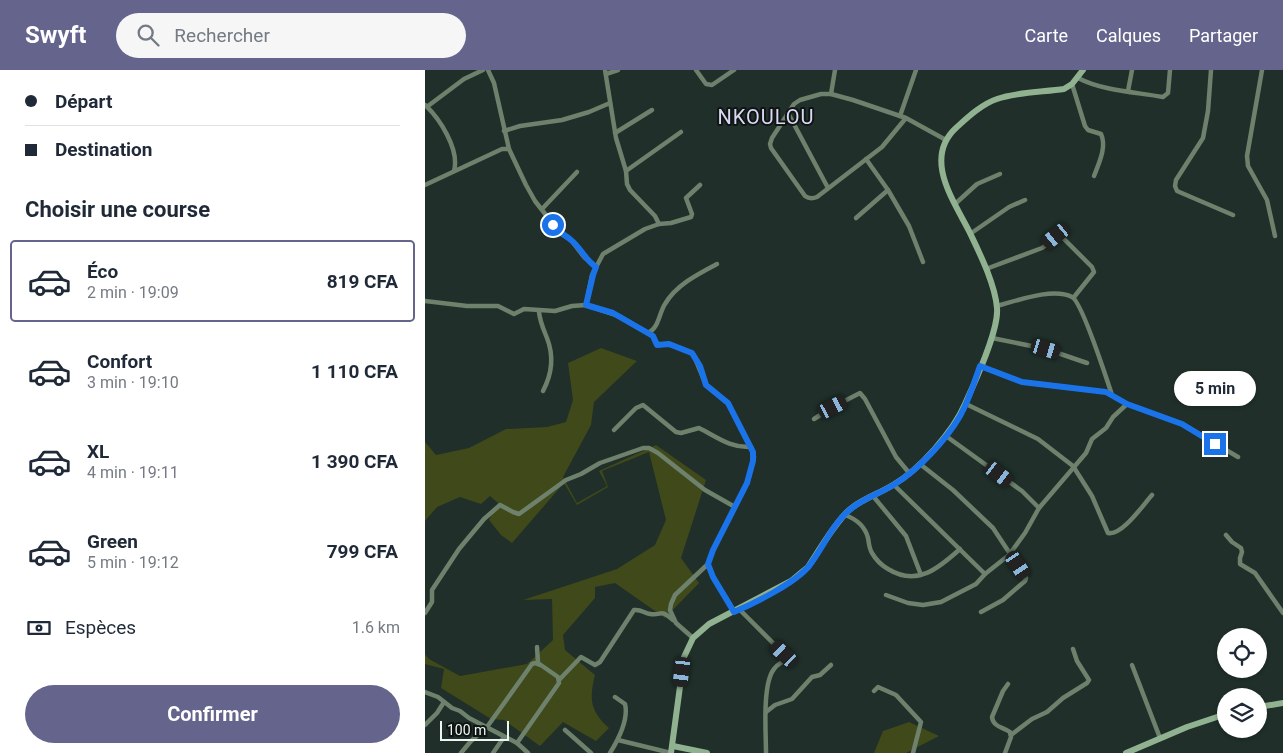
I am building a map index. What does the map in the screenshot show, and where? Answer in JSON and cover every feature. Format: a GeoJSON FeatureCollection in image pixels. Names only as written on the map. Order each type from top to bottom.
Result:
{"type":"FeatureCollection","features":[{"type":"Feature","properties":{"kind":"street"},"geometry":{"type":"LineString","coordinates":[[454,170],[455,159],[448,134],[426,106],[464,79],[483,70]]}},
{"type":"Feature","properties":{"kind":"street"},"geometry":{"type":"LineString","coordinates":[[488,70],[494,83],[503,131],[525,185],[559,233],[571,240],[596,267]]}},
{"type":"Feature","properties":{"kind":"street"},"geometry":{"type":"LineString","coordinates":[[618,70],[605,72],[615,134],[627,171],[628,187],[653,214],[659,224]]}},
{"type":"Feature","properties":{"kind":"street"},"geometry":{"type":"LineString","coordinates":[[695,70],[706,84],[712,85],[734,70]]}},
{"type":"Feature","properties":{"kind":"street"},"geometry":{"type":"LineString","coordinates":[[831,94],[835,70]]}},
{"type":"Feature","properties":{"kind":"street"},"geometry":{"type":"LineString","coordinates":[[900,116],[916,70]]}},
{"type":"Feature","properties":{"kind":"street"},"geometry":{"type":"LineString","coordinates":[[618,740],[671,753],[684,656],[693,638],[709,624],[800,574],[808,567],[845,514],[852,507],[895,485],[920,464],[946,436],[961,414],[992,338],[997,318],[997,306],[986,269],[971,234],[948,191],[941,169],[942,149],[946,140],[961,123],[991,101],[1006,96],[1064,89],[1078,78],[1083,70]]}},
{"type":"Feature","properties":{"kind":"street"},"geometry":{"type":"LineString","coordinates":[[1128,91],[1132,70]]}},
{"type":"Feature","properties":{"kind":"street"},"geometry":{"type":"LineString","coordinates":[[1078,78],[1099,86],[1163,97],[1167,93],[1170,70]]}},
{"type":"Feature","properties":{"kind":"street"},"geometry":{"type":"LineString","coordinates":[[1211,70],[1208,111],[1203,138],[1176,180],[1175,186],[1177,191],[1233,215]]}},
{"type":"Feature","properties":{"kind":"street"},"geometry":{"type":"LineString","coordinates":[[1262,70],[1247,156],[1248,166],[1267,200],[1275,236]]}},
{"type":"Feature","properties":{"kind":"street"},"geometry":{"type":"LineString","coordinates":[[1072,84],[1087,130],[1101,134],[1103,139],[1102,156],[1094,176]]}},
{"type":"Feature","properties":{"kind":"street"},"geometry":{"type":"LineString","coordinates":[[906,118],[882,147],[817,197],[808,198],[771,148],[772,138],[794,104],[800,100],[821,94],[831,94],[906,118],[946,140]]}},
{"type":"Feature","properties":{"kind":"street"},"geometry":{"type":"LineString","coordinates":[[503,131],[520,126],[561,120],[589,112],[610,103]]}},
{"type":"Feature","properties":{"kind":"street"},"geometry":{"type":"LineString","coordinates":[[615,134],[653,110]]}},
{"type":"Feature","properties":{"kind":"street"},"geometry":{"type":"LineString","coordinates":[[788,113],[828,188]]}},
{"type":"Feature","properties":{"kind":"street"},"geometry":{"type":"LineString","coordinates":[[627,171],[681,132]]}},
{"type":"Feature","properties":{"kind":"street"},"geometry":{"type":"LineString","coordinates":[[425,185],[454,170],[475,163],[502,148],[509,149]]}},
{"type":"Feature","properties":{"kind":"street"},"geometry":{"type":"LineString","coordinates":[[866,159],[888,190],[909,226],[923,262]]}},
{"type":"Feature","properties":{"kind":"street"},"geometry":{"type":"LineString","coordinates":[[542,209],[577,172]]}},
{"type":"Feature","properties":{"kind":"street"},"geometry":{"type":"LineString","coordinates":[[955,204],[977,184],[1000,174]]}},
{"type":"Feature","properties":{"kind":"street"},"geometry":{"type":"LineString","coordinates":[[586,305],[593,275],[601,256],[638,232],[659,224],[671,223],[691,217],[692,214],[687,198],[700,185]]}},
{"type":"Feature","properties":{"kind":"street"},"geometry":{"type":"LineString","coordinates":[[856,218],[888,190]]}},
{"type":"Feature","properties":{"kind":"street"},"geometry":{"type":"LineString","coordinates":[[971,234],[1009,207],[1025,200]]}},
{"type":"Feature","properties":{"kind":"street"},"geometry":{"type":"LineString","coordinates":[[986,269],[1042,248],[1056,236],[1060,235],[1092,267],[1094,272],[1073,297]]}},
{"type":"Feature","properties":{"kind":"street"},"geometry":{"type":"LineString","coordinates":[[648,333],[655,328],[660,312],[670,297],[687,281],[717,264]]}},
{"type":"Feature","properties":{"kind":"street"},"geometry":{"type":"LineString","coordinates":[[997,306],[1047,294],[1062,294],[1073,297],[1078,303],[1096,344],[1112,395]]}},
{"type":"Feature","properties":{"kind":"street"},"geometry":{"type":"LineString","coordinates":[[425,300],[467,306],[498,306],[514,314],[528,309],[539,312],[560,311],[572,306],[586,305],[613,313],[653,336],[657,345],[669,344],[692,353],[700,366],[706,385],[728,403],[751,447],[754,457],[750,477],[713,550],[708,564],[675,595],[670,610],[676,622]]}},
{"type":"Feature","properties":{"kind":"street"},"geometry":{"type":"LineString","coordinates":[[539,312],[541,324],[548,342],[551,363],[550,377],[543,391]]}},
{"type":"Feature","properties":{"kind":"street"},"geometry":{"type":"LineString","coordinates":[[992,338],[1046,349],[1087,363]]}},
{"type":"Feature","properties":{"kind":"street"},"geometry":{"type":"LineString","coordinates":[[980,366],[1022,382],[1106,392],[1127,404],[1182,424],[1238,457]]}},
{"type":"Feature","properties":{"kind":"street"},"geometry":{"type":"LineString","coordinates":[[814,418],[860,394],[896,457],[909,474]]}},
{"type":"Feature","properties":{"kind":"street"},"geometry":{"type":"LineString","coordinates":[[965,404],[1037,439],[1073,466],[1092,496],[1108,533],[1118,532],[1152,495]]}},
{"type":"Feature","properties":{"kind":"street"},"geometry":{"type":"LineString","coordinates":[[885,594],[908,603],[923,605],[941,602],[976,584],[985,574],[1009,555],[1025,533],[1039,508],[1085,453],[1092,439],[1106,428],[1113,417],[1127,404]]}},
{"type":"Feature","properties":{"kind":"street"},"geometry":{"type":"LineString","coordinates":[[614,430],[636,408],[643,405],[677,432],[681,433],[699,428],[727,443],[741,447],[751,447]]}},
{"type":"Feature","properties":{"kind":"street"},"geometry":{"type":"LineString","coordinates":[[946,436],[1022,491],[1039,508]]}},
{"type":"Feature","properties":{"kind":"street"},"geometry":{"type":"LineString","coordinates":[[425,613],[432,602],[432,590],[459,549],[484,519],[501,505],[519,514],[566,480],[638,449],[649,448],[658,453],[705,490],[735,508]]}},
{"type":"Feature","properties":{"kind":"street"},"geometry":{"type":"LineString","coordinates":[[920,464],[976,510],[993,528],[1009,555],[1024,575],[1025,581],[1003,600],[981,612]]}},
{"type":"Feature","properties":{"kind":"street"},"geometry":{"type":"LineString","coordinates":[[895,485],[985,574]]}},
{"type":"Feature","properties":{"kind":"street"},"geometry":{"type":"LineString","coordinates":[[873,496],[906,536],[921,575]]}},
{"type":"Feature","properties":{"kind":"street"},"geometry":{"type":"LineString","coordinates":[[845,514],[859,522],[867,533],[870,550],[879,563],[903,576],[921,575],[942,565],[960,549]]}},
{"type":"Feature","properties":{"kind":"street"},"geometry":{"type":"LineString","coordinates":[[1226,535],[1243,552],[1240,564],[1255,574],[1283,613]]}},
{"type":"Feature","properties":{"kind":"street"},"geometry":{"type":"LineString","coordinates":[[708,564],[713,577],[737,610],[786,657],[786,660],[776,666],[770,675],[766,712],[767,753]]}},
{"type":"Feature","properties":{"kind":"street"},"geometry":{"type":"LineString","coordinates":[[517,743],[559,684],[559,680],[581,657],[591,664],[595,665],[600,662],[634,610],[638,609],[650,614],[661,612],[667,614],[693,638]]}},
{"type":"Feature","properties":{"kind":"street"},"geometry":{"type":"LineString","coordinates":[[537,647],[537,659],[540,665]]}},
{"type":"Feature","properties":{"kind":"street"},"geometry":{"type":"LineString","coordinates":[[1005,753],[1011,735],[1032,719],[1047,712],[1089,680],[1077,662],[1073,649]]}},
{"type":"Feature","properties":{"kind":"street"},"geometry":{"type":"LineString","coordinates":[[461,753],[487,727],[532,664],[540,665],[556,675],[559,680]]}},
{"type":"Feature","properties":{"kind":"street"},"geometry":{"type":"LineString","coordinates":[[766,712],[775,705],[792,699],[812,676],[820,675],[831,665]]}},
{"type":"Feature","properties":{"kind":"street"},"geometry":{"type":"LineString","coordinates":[[1132,665],[1160,738]]}},
{"type":"Feature","properties":{"kind":"street"},"geometry":{"type":"LineString","coordinates":[[1008,684],[1003,691],[992,720],[996,726],[1006,728],[1011,735]]}},
{"type":"Feature","properties":{"kind":"street"},"geometry":{"type":"LineString","coordinates":[[874,691],[878,688],[896,695],[921,722],[913,753]]}},
{"type":"Feature","properties":{"kind":"street"},"geometry":{"type":"LineString","coordinates":[[425,692],[438,697],[469,718],[517,743],[528,753]]}},
{"type":"Feature","properties":{"kind":"street"},"geometry":{"type":"LineString","coordinates":[[610,753],[618,740],[626,708],[625,704],[615,697]]}},
{"type":"Feature","properties":{"kind":"street"},"geometry":{"type":"LineString","coordinates":[[425,725],[437,713],[444,702]]}},
{"type":"Feature","properties":{"kind":"street"},"geometry":{"type":"LineString","coordinates":[[1267,706],[1283,703]]}},
{"type":"Feature","properties":{"kind":"street"},"geometry":{"type":"LineString","coordinates":[[1126,753],[1187,727],[1217,717]]}},
{"type":"Feature","properties":{"kind":"street"},"geometry":{"type":"LineString","coordinates":[[565,730],[591,753]]}},
{"type":"Feature","properties":{"kind":"street"},"geometry":{"type":"LineString","coordinates":[[493,753],[504,737]]}},
{"type":"Feature","properties":{"kind":"street"},"geometry":{"type":"LineString","coordinates":[[673,746],[707,753]]}},
{"type":"Feature","properties":{"kind":"green space"},"geometry":{"type":"Polygon","coordinates":[[[601,348],[637,361],[594,402],[591,425],[563,477],[577,503],[607,486],[599,471],[656,445],[706,480],[681,558],[699,583],[665,618],[615,583],[595,587],[595,598],[563,635],[565,650],[595,675],[592,691],[593,704],[598,716],[609,728],[596,741],[563,722],[540,746],[504,720],[491,719],[441,688],[444,669],[425,664],[425,654],[429,659],[460,676],[527,664],[553,640],[552,599],[523,600],[617,569],[655,545],[666,520],[649,452],[602,471],[608,487],[577,505],[564,483],[512,543],[501,535],[489,520],[498,503],[490,496],[481,504],[460,497],[437,507],[425,521],[425,442],[436,455],[469,448],[506,429],[547,427],[566,422],[573,400],[568,363],[601,348]]]}},
{"type":"Feature","properties":{"kind":"green space"},"geometry":{"type":"Polygon","coordinates":[[[909,722],[939,736],[906,753],[874,753],[883,731],[909,722]]]}},
{"type":"Feature","properties":{"kind":"district","name":"NKOULOU"},"geometry":{"type":"Point","coordinates":[766,117]}},
{"type":"Feature","properties":{"kind":"route"},"geometry":{"type":"LineString","coordinates":[[553,225],[559,233],[571,240],[596,267],[586,299],[586,305],[613,313],[653,336],[657,345],[669,344],[692,353],[700,366],[706,385],[728,403],[751,447],[754,457],[750,477],[710,556],[708,564],[713,577],[734,612],[791,581],[800,574],[808,567],[837,524],[852,507],[895,485],[920,464],[946,436],[961,414],[980,366],[1022,382],[1106,392],[1127,404],[1182,424],[1215,444]]}}]}
